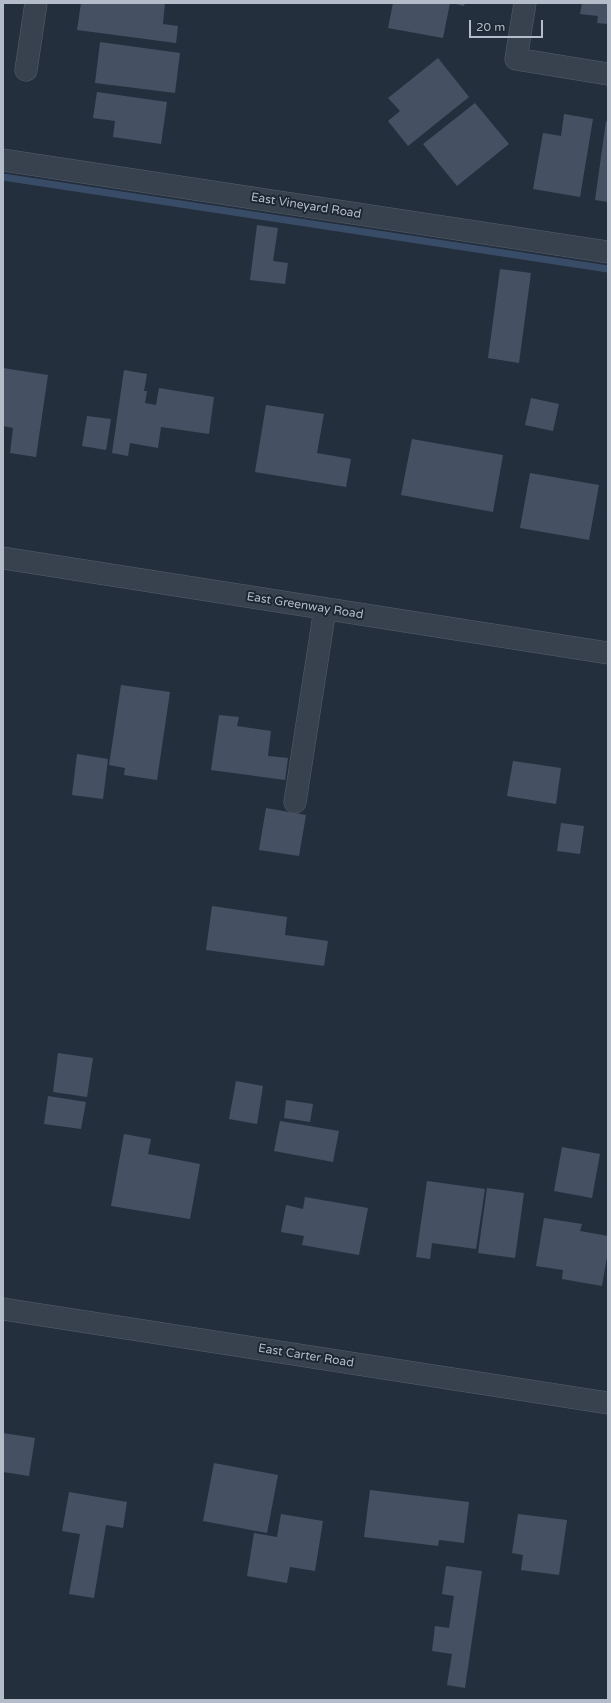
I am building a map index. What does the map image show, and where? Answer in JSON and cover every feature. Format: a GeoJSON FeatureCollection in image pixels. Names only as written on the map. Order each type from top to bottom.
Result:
{"type":"FeatureCollection","features":[{"type":"Feature","properties":{"kind":"street"},"geometry":{"type":"LineString","coordinates":[[26,70],[36,3]]}},
{"type":"Feature","properties":{"kind":"street"},"geometry":{"type":"LineString","coordinates":[[525,3],[516,59],[608,74]]}},
{"type":"Feature","properties":{"kind":"street","name":"East Vineyard Road"},"geometry":{"type":"LineString","coordinates":[[3,160],[608,252]]}},
{"type":"Feature","properties":{"kind":"street","name":"East Greenway Road"},"geometry":{"type":"LineString","coordinates":[[3,558],[608,653]]}},
{"type":"Feature","properties":{"kind":"street"},"geometry":{"type":"LineString","coordinates":[[295,802],[325,609]]}},
{"type":"Feature","properties":{"kind":"street","name":"East Carter Road"},"geometry":{"type":"LineString","coordinates":[[3,1309],[608,1403]]}},
{"type":"Feature","properties":{"kind":"building"},"geometry":{"type":"Polygon","coordinates":[[[81,3],[165,3],[163,24],[178,26],[176,43],[77,30],[81,3]]]}},
{"type":"Feature","properties":{"kind":"building"},"geometry":{"type":"Polygon","coordinates":[[[393,3],[450,3],[443,38],[388,28],[393,3]]]}},
{"type":"Feature","properties":{"kind":"building"},"geometry":{"type":"Polygon","coordinates":[[[451,3],[465,3],[464,6],[451,3]]]}},
{"type":"Feature","properties":{"kind":"building"},"geometry":{"type":"Polygon","coordinates":[[[582,3],[608,3],[608,24],[597,23],[598,16],[580,14],[582,3]]]}},
{"type":"Feature","properties":{"kind":"building"},"geometry":{"type":"Polygon","coordinates":[[[100,42],[180,53],[175,93],[95,83],[100,42]]]}},
{"type":"Feature","properties":{"kind":"building"},"geometry":{"type":"Polygon","coordinates":[[[438,58],[469,97],[408,146],[388,121],[400,111],[388,98],[438,58]]]}},
{"type":"Feature","properties":{"kind":"building"},"geometry":{"type":"Polygon","coordinates":[[[97,92],[167,102],[161,144],[113,137],[115,121],[93,118],[97,92]]]}},
{"type":"Feature","properties":{"kind":"building"},"geometry":{"type":"Polygon","coordinates":[[[475,103],[509,144],[457,186],[423,144],[475,103]]]}},
{"type":"Feature","properties":{"kind":"building"},"geometry":{"type":"Polygon","coordinates":[[[564,114],[593,119],[580,197],[533,189],[543,133],[561,136],[564,114]]]}},
{"type":"Feature","properties":{"kind":"building"},"geometry":{"type":"Polygon","coordinates":[[[606,121],[608,122],[608,202],[595,200],[606,121]]]}},
{"type":"Feature","properties":{"kind":"building"},"geometry":{"type":"Polygon","coordinates":[[[257,225],[278,228],[273,261],[288,263],[285,284],[250,280],[257,225]]]}},
{"type":"Feature","properties":{"kind":"building"},"geometry":{"type":"Polygon","coordinates":[[[500,269],[531,273],[519,363],[488,358],[500,269]]]}},
{"type":"Feature","properties":{"kind":"building"},"geometry":{"type":"Polygon","coordinates":[[[3,368],[48,375],[36,457],[10,453],[13,428],[3,426],[3,368]]]}},
{"type":"Feature","properties":{"kind":"building"},"geometry":{"type":"Polygon","coordinates":[[[124,370],[147,374],[144,391],[147,391],[145,403],[156,405],[159,388],[214,397],[209,434],[161,427],[158,448],[130,443],[128,456],[112,453],[124,370]]]}},
{"type":"Feature","properties":{"kind":"building"},"geometry":{"type":"Polygon","coordinates":[[[531,398],[559,404],[553,431],[525,425],[531,398]]]}},
{"type":"Feature","properties":{"kind":"building"},"geometry":{"type":"Polygon","coordinates":[[[266,405],[324,414],[317,453],[351,459],[346,487],[255,472],[266,405]]]}},
{"type":"Feature","properties":{"kind":"building"},"geometry":{"type":"Polygon","coordinates":[[[87,416],[111,419],[106,450],[82,446],[87,416]]]}},
{"type":"Feature","properties":{"kind":"building"},"geometry":{"type":"Polygon","coordinates":[[[412,439],[503,455],[493,512],[401,495],[412,439]]]}},
{"type":"Feature","properties":{"kind":"building"},"geometry":{"type":"Polygon","coordinates":[[[530,473],[599,485],[589,540],[520,528],[530,473]]]}},
{"type":"Feature","properties":{"kind":"building"},"geometry":{"type":"Polygon","coordinates":[[[121,685],[170,692],[157,780],[124,775],[125,768],[109,765],[121,685]]]}},
{"type":"Feature","properties":{"kind":"building"},"geometry":{"type":"Polygon","coordinates":[[[219,715],[239,717],[237,726],[271,731],[268,756],[288,758],[285,780],[211,770],[219,715]]]}},
{"type":"Feature","properties":{"kind":"building"},"geometry":{"type":"Polygon","coordinates":[[[77,754],[108,759],[103,799],[72,795],[77,754]]]}},
{"type":"Feature","properties":{"kind":"building"},"geometry":{"type":"Polygon","coordinates":[[[513,761],[561,768],[556,804],[507,796],[513,761]]]}},
{"type":"Feature","properties":{"kind":"building"},"geometry":{"type":"Polygon","coordinates":[[[266,808],[306,815],[299,856],[259,850],[266,808]]]}},
{"type":"Feature","properties":{"kind":"building"},"geometry":{"type":"Polygon","coordinates":[[[561,823],[584,826],[580,854],[557,851],[561,823]]]}},
{"type":"Feature","properties":{"kind":"building"},"geometry":{"type":"Polygon","coordinates":[[[212,906],[287,917],[285,935],[328,941],[324,966],[206,950],[212,906]]]}},
{"type":"Feature","properties":{"kind":"building"},"geometry":{"type":"Polygon","coordinates":[[[58,1053],[93,1058],[87,1097],[53,1092],[58,1053]]]}},
{"type":"Feature","properties":{"kind":"building"},"geometry":{"type":"Polygon","coordinates":[[[236,1081],[263,1086],[257,1124],[229,1119],[236,1081]]]}},
{"type":"Feature","properties":{"kind":"building"},"geometry":{"type":"Polygon","coordinates":[[[48,1096],[86,1102],[81,1129],[44,1124],[48,1096]]]}},
{"type":"Feature","properties":{"kind":"building"},"geometry":{"type":"Polygon","coordinates":[[[286,1100],[313,1104],[310,1122],[284,1118],[286,1100]]]}},
{"type":"Feature","properties":{"kind":"building"},"geometry":{"type":"Polygon","coordinates":[[[280,1121],[339,1131],[333,1162],[274,1151],[280,1121]]]}},
{"type":"Feature","properties":{"kind":"building"},"geometry":{"type":"Polygon","coordinates":[[[124,1134],[151,1139],[148,1154],[200,1164],[190,1219],[111,1206],[124,1134]]]}},
{"type":"Feature","properties":{"kind":"building"},"geometry":{"type":"Polygon","coordinates":[[[562,1147],[600,1154],[592,1198],[554,1191],[562,1147]]]}},
{"type":"Feature","properties":{"kind":"building"},"geometry":{"type":"Polygon","coordinates":[[[427,1181],[485,1189],[476,1249],[432,1243],[430,1259],[416,1257],[427,1181]]]}},
{"type":"Feature","properties":{"kind":"building"},"geometry":{"type":"Polygon","coordinates":[[[487,1188],[524,1193],[515,1258],[478,1253],[487,1188]]]}},
{"type":"Feature","properties":{"kind":"building"},"geometry":{"type":"Polygon","coordinates":[[[305,1197],[368,1208],[359,1255],[302,1245],[304,1236],[281,1232],[286,1205],[303,1209],[305,1197]]]}},
{"type":"Feature","properties":{"kind":"building"},"geometry":{"type":"Polygon","coordinates":[[[544,1218],[582,1224],[580,1231],[608,1236],[608,1251],[602,1286],[562,1279],[563,1270],[536,1266],[544,1218]]]}},
{"type":"Feature","properties":{"kind":"building"},"geometry":{"type":"Polygon","coordinates":[[[3,1433],[35,1438],[29,1476],[3,1472],[3,1433]]]}},
{"type":"Feature","properties":{"kind":"building"},"geometry":{"type":"Polygon","coordinates":[[[214,1463],[278,1475],[267,1533],[203,1521],[214,1463]]]}},
{"type":"Feature","properties":{"kind":"building"},"geometry":{"type":"Polygon","coordinates":[[[370,1490],[469,1502],[464,1543],[439,1540],[438,1546],[364,1537],[370,1490]]]}},
{"type":"Feature","properties":{"kind":"building"},"geometry":{"type":"Polygon","coordinates":[[[69,1492],[127,1502],[123,1528],[106,1525],[94,1598],[69,1594],[80,1534],[62,1531],[69,1492]]]}},
{"type":"Feature","properties":{"kind":"building"},"geometry":{"type":"Polygon","coordinates":[[[281,1514],[323,1521],[315,1571],[290,1567],[287,1583],[247,1576],[254,1533],[277,1537],[281,1514]]]}},
{"type":"Feature","properties":{"kind":"building"},"geometry":{"type":"Polygon","coordinates":[[[518,1514],[567,1520],[559,1575],[521,1570],[523,1555],[512,1553],[518,1514]]]}},
{"type":"Feature","properties":{"kind":"building"},"geometry":{"type":"Polygon","coordinates":[[[446,1566],[482,1571],[465,1688],[447,1685],[452,1654],[432,1651],[435,1626],[449,1628],[454,1596],[442,1594],[446,1566]]]}},
{"type":"Feature","properties":{"kind":"waterway"},"geometry":{"type":"LineString","coordinates":[[3,177],[608,269]]}}]}
